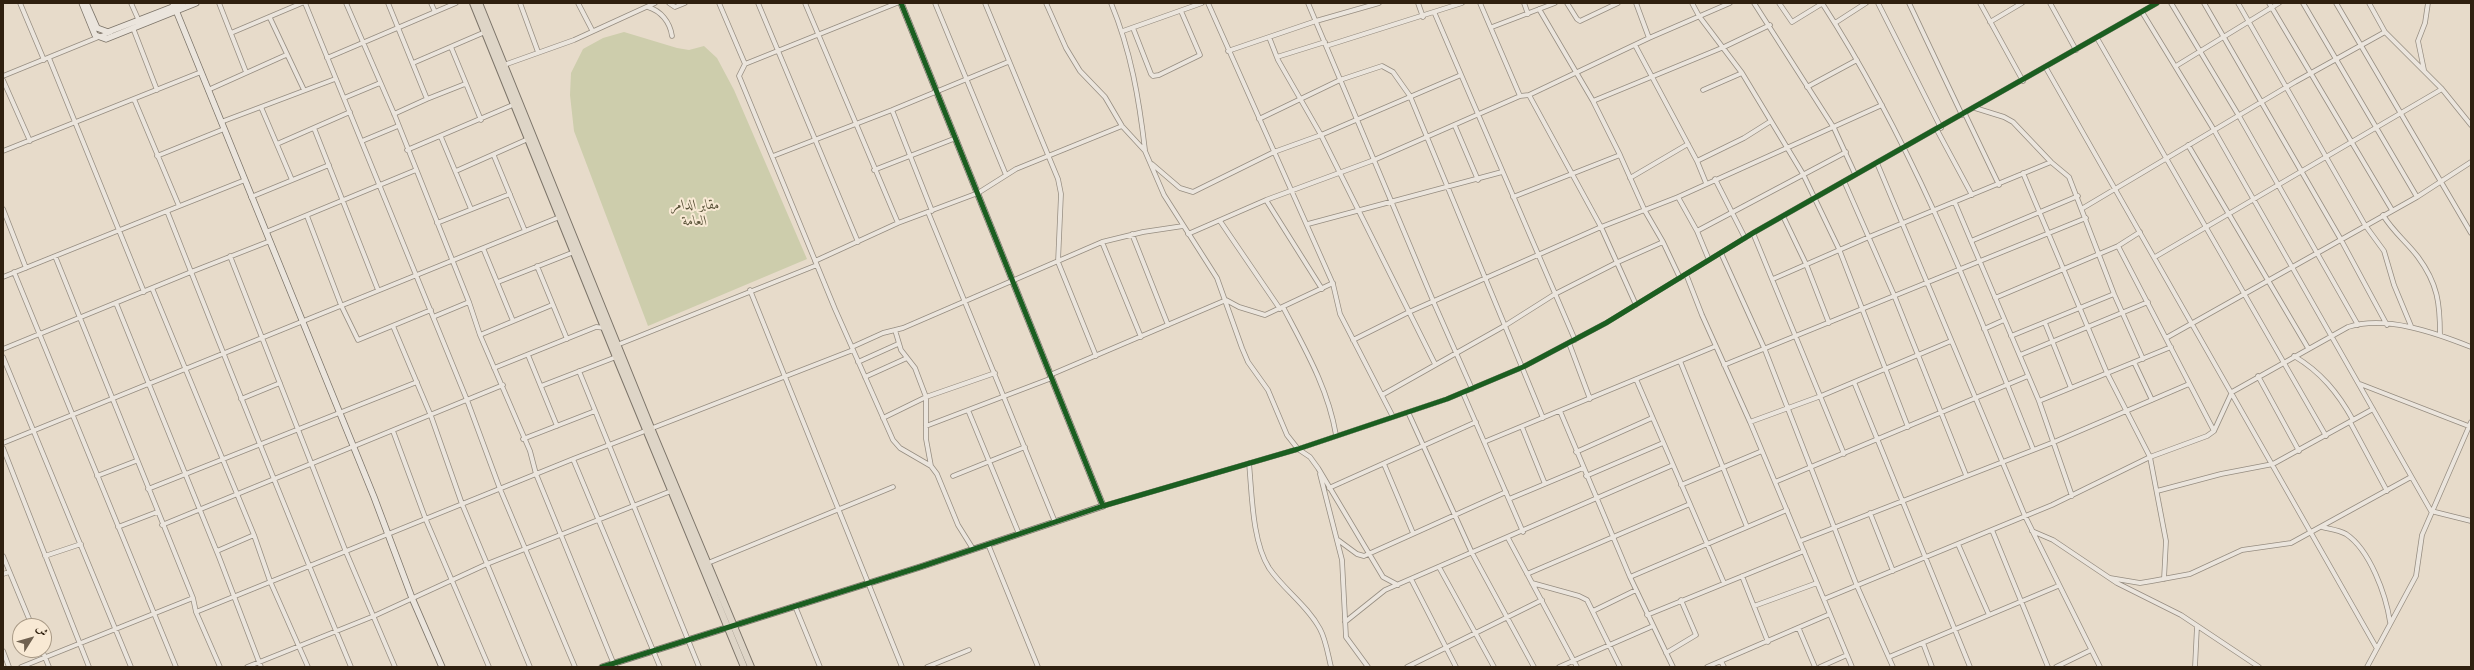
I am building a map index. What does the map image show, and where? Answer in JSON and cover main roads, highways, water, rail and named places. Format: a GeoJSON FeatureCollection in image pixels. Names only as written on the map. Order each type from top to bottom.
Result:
{"type":"FeatureCollection","features":[{"type":"Feature","properties":{"kind":"main road"},"geometry":{"type":"LineString","coordinates":[[474,3],[607,328],[616,357],[708,563],[744,667]]}},
{"type":"Feature","properties":{"kind":"main road"},"geometry":{"type":"LineString","coordinates":[[479,3],[504,65],[528,140],[562,216],[574,252],[607,328],[617,345],[671,491],[731,626],[751,667]]}},
{"type":"Feature","properties":{"kind":"park label","name":"مقابر الدامر العامة"},"geometry":{"type":"Point","coordinates":[695,214]}}]}
